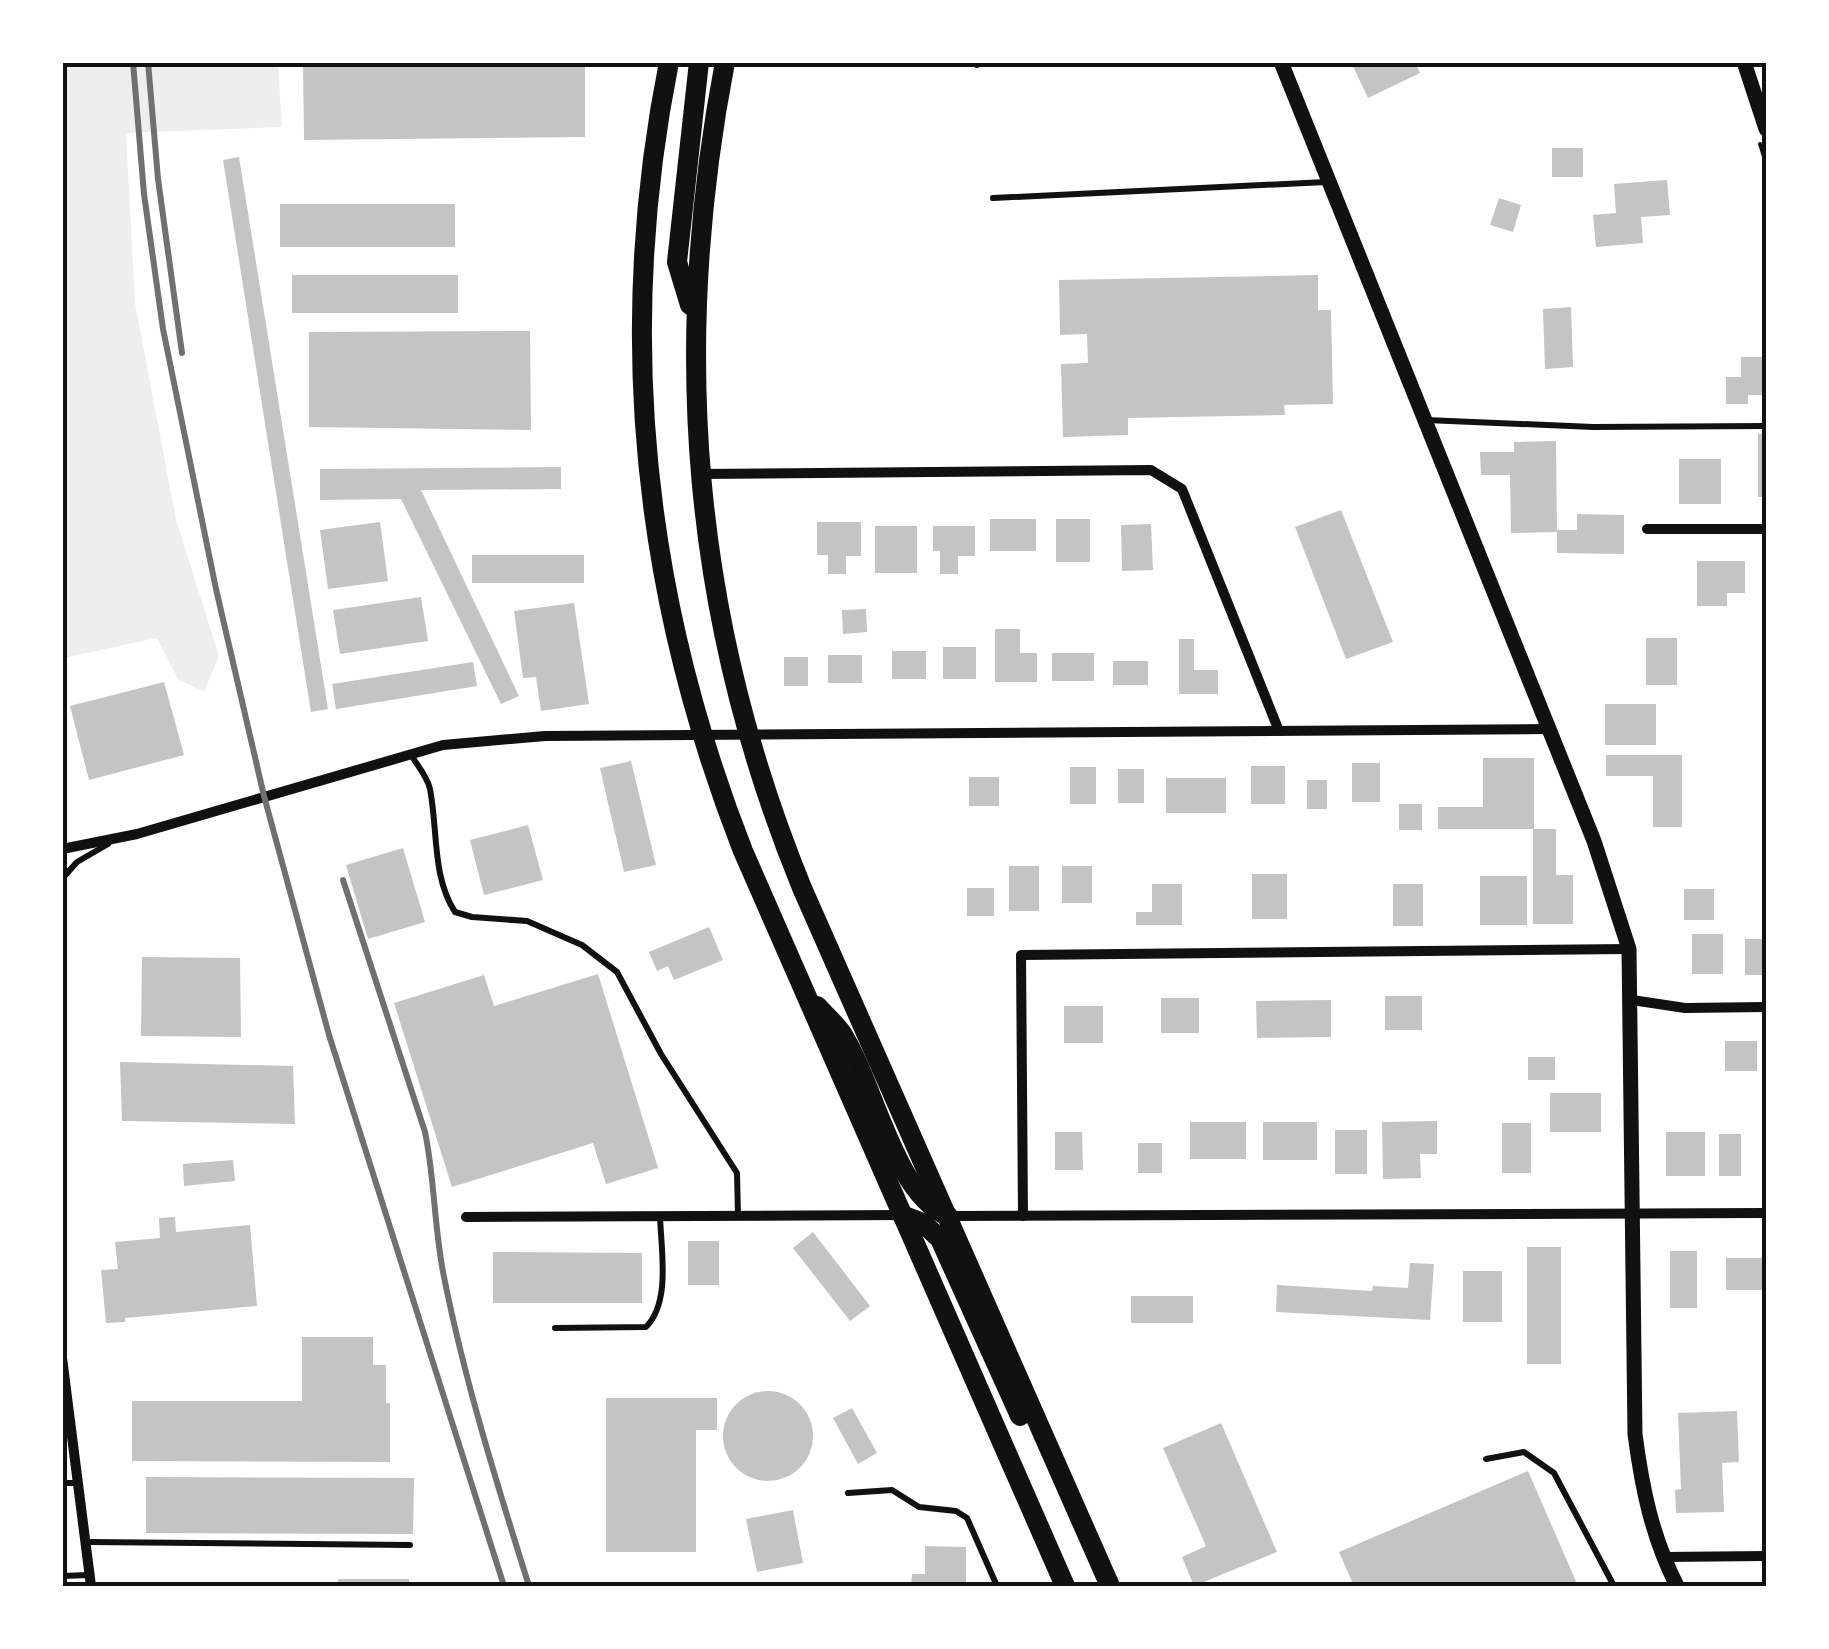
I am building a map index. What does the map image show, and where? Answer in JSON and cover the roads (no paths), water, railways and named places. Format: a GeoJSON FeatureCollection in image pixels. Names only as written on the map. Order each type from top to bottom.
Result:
{"type":"FeatureCollection","features":[{"type":"Feature","properties":{"kind":"main road"},"geometry":{"type":"LineString","coordinates":[[670,62],[649,198],[641,348],[646,454],[656,540],[682,666],[743,851],[1065,1586]]}},
{"type":"Feature","properties":{"kind":"main road"},"geometry":{"type":"LineString","coordinates":[[695,322],[676,262],[698,62]]}},
{"type":"Feature","properties":{"kind":"main road"},"geometry":{"type":"LineString","coordinates":[[725,62],[706,179],[695,322],[699,474],[719,604],[748,734],[802,888],[1110,1586]]}},
{"type":"Feature","properties":{"kind":"main road"},"geometry":{"type":"LineString","coordinates":[[805,994],[842,1034],[912,1186],[930,1209],[948,1216]]}},
{"type":"Feature","properties":{"kind":"main road"},"geometry":{"type":"LineString","coordinates":[[902,1215],[923,1223],[940,1239],[1024,1424],[1065,1484]]}},
{"type":"Feature","properties":{"kind":"street"},"geometry":{"type":"LineString","coordinates":[[1282,62],[1594,841],[1630,949],[1635,1434],[1643,1496],[1662,1557],[1677,1586]]}},
{"type":"Feature","properties":{"kind":"street"},"geometry":{"type":"LineString","coordinates":[[1744,62],[1766,128]]}},
{"type":"Feature","properties":{"kind":"street"},"geometry":{"type":"LineString","coordinates":[[699,474],[1151,470],[1182,490],[1278,731]]}},
{"type":"Feature","properties":{"kind":"street"},"geometry":{"type":"LineString","coordinates":[[1647,529],[1766,529]]}},
{"type":"Feature","properties":{"kind":"street"},"geometry":{"type":"LineString","coordinates":[[62,849],[137,834],[444,745],[545,736],[1549,729]]}},
{"type":"Feature","properties":{"kind":"street"},"geometry":{"type":"LineString","coordinates":[[1023,1216],[1022,954],[1630,949]]}},
{"type":"Feature","properties":{"kind":"street"},"geometry":{"type":"LineString","coordinates":[[1632,1000],[1685,1008],[1766,1008]]}},
{"type":"Feature","properties":{"kind":"street"},"geometry":{"type":"LineString","coordinates":[[948,1216],[1766,1212]]}},
{"type":"Feature","properties":{"kind":"street"},"geometry":{"type":"LineString","coordinates":[[466,1218],[902,1215]]}},
{"type":"Feature","properties":{"kind":"street"},"geometry":{"type":"LineString","coordinates":[[62,1358],[90,1581]]}},
{"type":"Feature","properties":{"kind":"street"},"geometry":{"type":"LineString","coordinates":[[1662,1557],[1766,1556]]}},
{"type":"Feature","properties":{"kind":"lane"},"geometry":{"type":"LineString","coordinates":[[992,198],[1330,182]]}},
{"type":"Feature","properties":{"kind":"lane"},"geometry":{"type":"LineString","coordinates":[[1425,420],[1593,427],[1766,426]]}},
{"type":"Feature","properties":{"kind":"lane"},"geometry":{"type":"LineString","coordinates":[[411,755],[430,785],[446,898],[455,912],[527,922],[582,945],[617,972],[661,1054],[737,1172],[738,1216]]}},
{"type":"Feature","properties":{"kind":"lane"},"geometry":{"type":"LineString","coordinates":[[62,879],[77,862],[102,846],[137,834]]}},
{"type":"Feature","properties":{"kind":"lane"},"geometry":{"type":"LineString","coordinates":[[555,1328],[646,1327],[657,1317],[661,1301],[660,1216]]}},
{"type":"Feature","properties":{"kind":"lane"},"geometry":{"type":"LineString","coordinates":[[1486,1459],[1524,1452],[1554,1473],[1614,1586]]}},
{"type":"Feature","properties":{"kind":"lane"},"geometry":{"type":"LineString","coordinates":[[62,1484],[78,1483]]}},
{"type":"Feature","properties":{"kind":"lane"},"geometry":{"type":"LineString","coordinates":[[848,1493],[892,1490],[918,1508],[956,1511],[967,1518],[997,1586]]}},
{"type":"Feature","properties":{"kind":"lane"},"geometry":{"type":"LineString","coordinates":[[85,1542],[410,1546]]}},
{"type":"Feature","properties":{"kind":"lane"},"geometry":{"type":"LineString","coordinates":[[62,1576],[90,1581]]}},
{"type":"Feature","properties":{"kind":"railway"},"geometry":{"type":"LineString","coordinates":[[133,62],[144,194],[163,329],[216,589],[264,796],[329,1035],[504,1586]]}},
{"type":"Feature","properties":{"kind":"railway"},"geometry":{"type":"LineString","coordinates":[[148,62],[158,179],[182,353]]}},
{"type":"Feature","properties":{"kind":"railway"},"geometry":{"type":"LineString","coordinates":[[343,880],[425,1132],[452,1316],[482,1433],[529,1586]]}}]}
